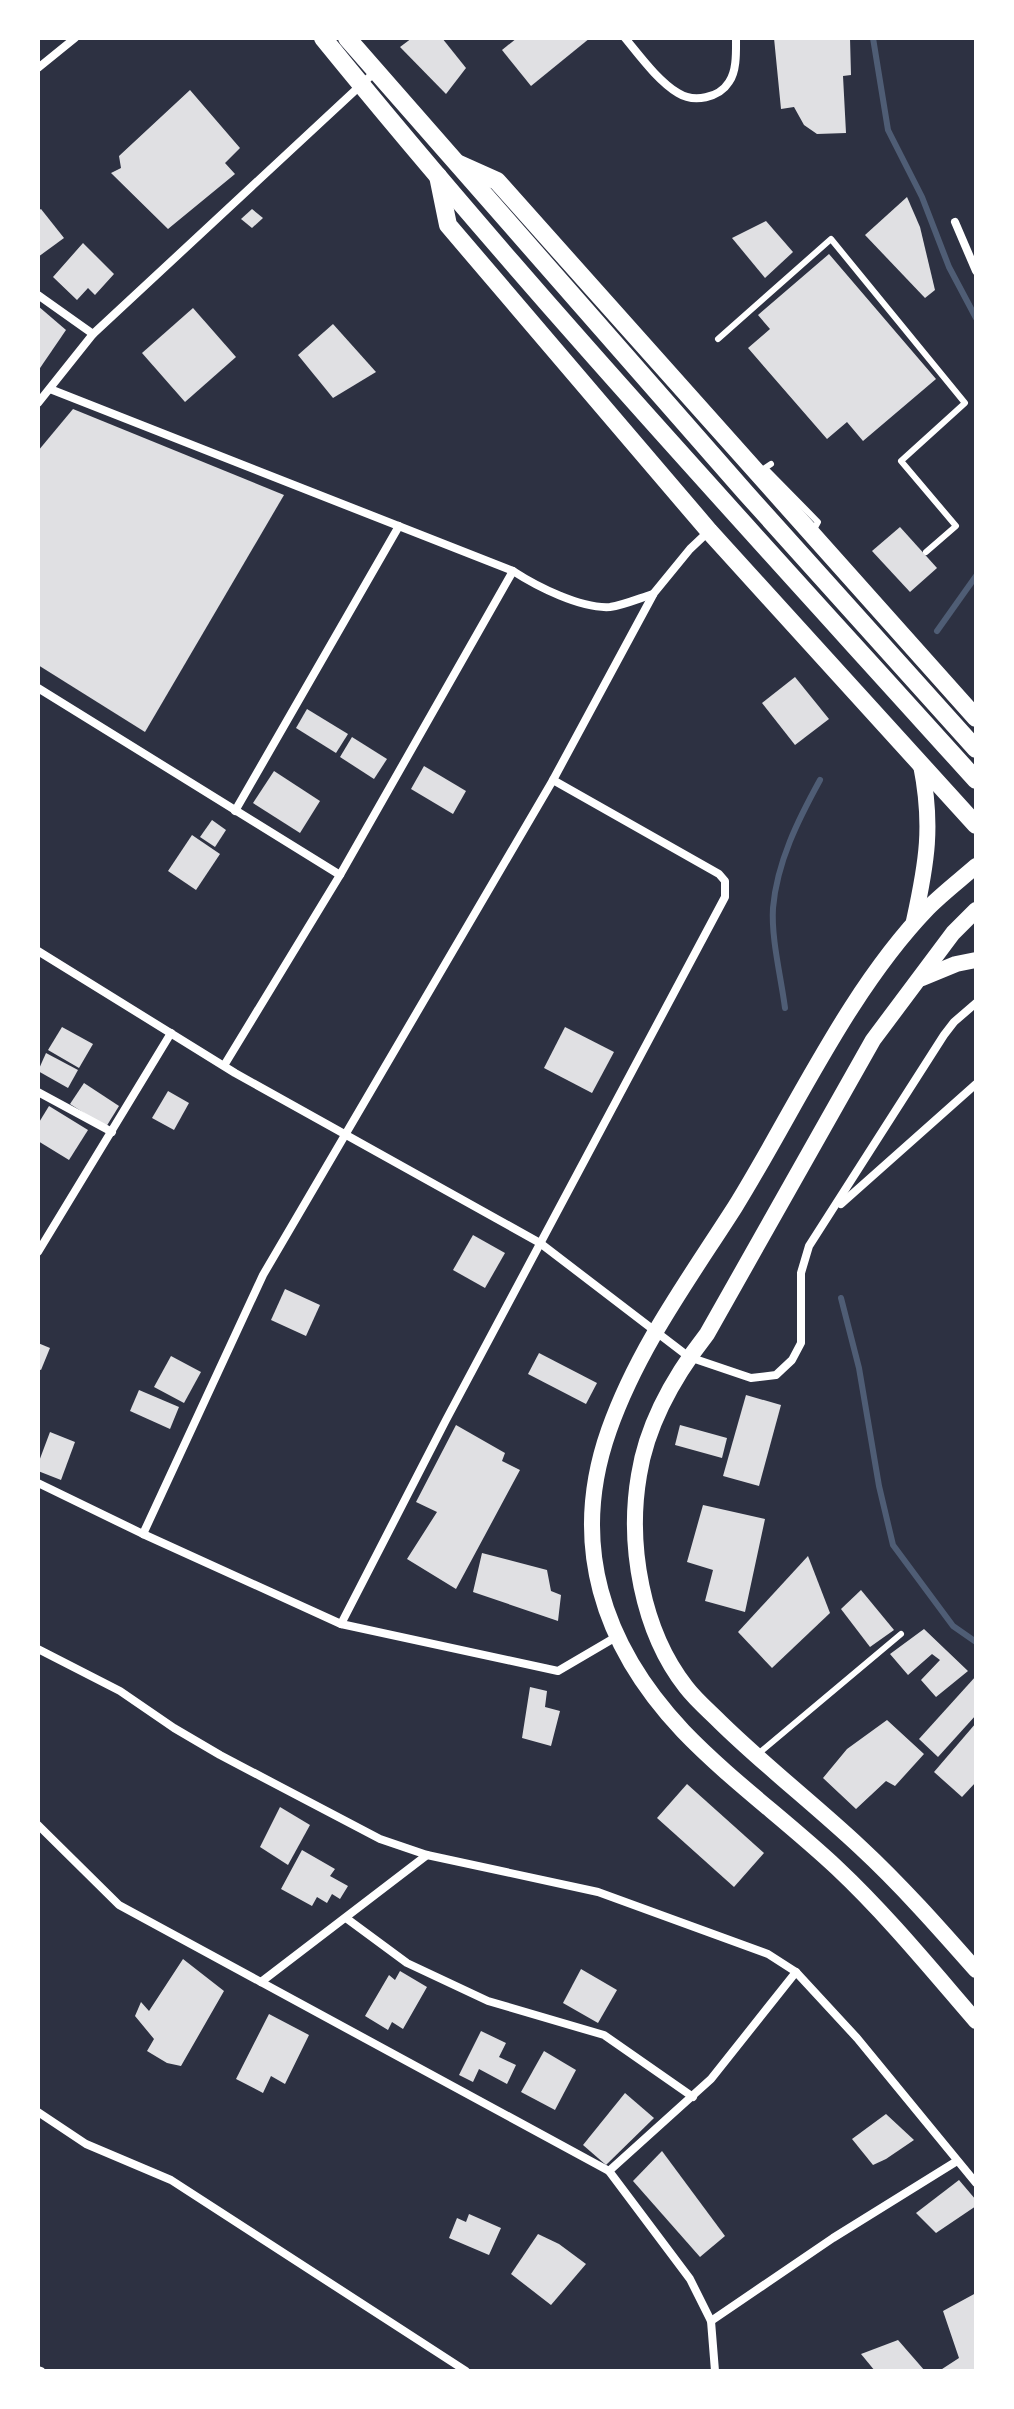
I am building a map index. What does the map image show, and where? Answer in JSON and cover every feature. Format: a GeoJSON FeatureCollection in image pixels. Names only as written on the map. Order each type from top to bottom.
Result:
{"type":"FeatureCollection","features":[{"type":"Feature","properties":{"kind":"main road"},"geometry":{"type":"LineString","coordinates":[[323,38],[438,175],[730,507],[976,780]]}},
{"type":"Feature","properties":{"kind":"main road"},"geometry":{"type":"LineString","coordinates":[[347,38],[745,492],[976,749]]}},
{"type":"Feature","properties":{"kind":"main road"},"geometry":{"type":"LineString","coordinates":[[453,161],[497,181],[976,718]]}},
{"type":"Feature","properties":{"kind":"main road"},"geometry":{"type":"LineString","coordinates":[[438,175],[448,225],[709,531],[976,825]]}},
{"type":"Feature","properties":{"kind":"main road"},"geometry":{"type":"LineString","coordinates":[[912,927],[928,841],[929,801],[921,765]]}},
{"type":"Feature","properties":{"kind":"main road"},"geometry":{"type":"LineString","coordinates":[[976,866],[945,892],[887,957],[827,1047],[744,1191],[655,1329],[608,1431],[594,1491],[591,1547],[598,1586],[616,1637],[634,1668],[683,1730],[839,1870],[924,1960],[976,2021]]}},
{"type":"Feature","properties":{"kind":"main road"},"geometry":{"type":"LineString","coordinates":[[976,910],[953,933],[873,1040],[707,1334],[689,1357],[658,1413],[639,1475],[635,1554],[649,1615],[666,1655],[687,1688],[755,1756],[860,1846],[976,1970]]}},
{"type":"Feature","properties":{"kind":"main road"},"geometry":{"type":"LineString","coordinates":[[920,979],[956,964],[976,960]]}},
{"type":"Feature","properties":{"kind":"street"},"geometry":{"type":"LineString","coordinates":[[38,68],[75,38]]}},
{"type":"Feature","properties":{"kind":"street"},"geometry":{"type":"LineString","coordinates":[[625,38],[677,93],[691,99],[705,98],[731,81],[736,38]]}},
{"type":"Feature","properties":{"kind":"street"},"geometry":{"type":"LineString","coordinates":[[38,403],[93,334],[376,71]]}},
{"type":"Feature","properties":{"kind":"street"},"geometry":{"type":"LineString","coordinates":[[955,222],[976,271]]}},
{"type":"Feature","properties":{"kind":"street"},"geometry":{"type":"LineString","coordinates":[[38,295],[93,334]]}},
{"type":"Feature","properties":{"kind":"street"},"geometry":{"type":"LineString","coordinates":[[50,389],[513,571],[535,586],[572,600],[608,607],[654,593]]}},
{"type":"Feature","properties":{"kind":"street"},"geometry":{"type":"LineString","coordinates":[[235,811],[399,526]]}},
{"type":"Feature","properties":{"kind":"street"},"geometry":{"type":"LineString","coordinates":[[143,1534],[263,1275],[553,780],[654,593],[709,531]]}},
{"type":"Feature","properties":{"kind":"street"},"geometry":{"type":"LineString","coordinates":[[225,1064],[340,875],[513,571]]}},
{"type":"Feature","properties":{"kind":"street"},"geometry":{"type":"LineString","coordinates":[[38,688],[340,875]]}},
{"type":"Feature","properties":{"kind":"street"},"geometry":{"type":"LineString","coordinates":[[341,1624],[725,897],[725,881],[719,874],[553,780]]}},
{"type":"Feature","properties":{"kind":"street"},"geometry":{"type":"LineString","coordinates":[[38,951],[235,1073],[540,1243],[689,1357],[751,1378],[776,1375],[792,1360],[801,1343],[801,1273],[809,1246],[944,1035],[976,1003]]}},
{"type":"Feature","properties":{"kind":"street"},"geometry":{"type":"LineString","coordinates":[[38,1252],[171,1033]]}},
{"type":"Feature","properties":{"kind":"street"},"geometry":{"type":"LineString","coordinates":[[832,1212],[976,1084]]}},
{"type":"Feature","properties":{"kind":"street"},"geometry":{"type":"LineString","coordinates":[[38,1092],[112,1132]]}},
{"type":"Feature","properties":{"kind":"street"},"geometry":{"type":"LineString","coordinates":[[38,1483],[341,1624],[558,1671],[616,1637]]}},
{"type":"Feature","properties":{"kind":"street"},"geometry":{"type":"LineString","coordinates":[[38,1649],[120,1691],[174,1728],[380,1839],[427,1855],[598,1892],[768,1954],[796,1972],[857,2038],[976,2183]]}},
{"type":"Feature","properties":{"kind":"street"},"geometry":{"type":"LineString","coordinates":[[38,1825],[119,1905],[609,2171],[690,2279],[711,2321],[715,2371]]}},
{"type":"Feature","properties":{"kind":"street"},"geometry":{"type":"LineString","coordinates":[[261,1982],[427,1855]]}},
{"type":"Feature","properties":{"kind":"street"},"geometry":{"type":"LineString","coordinates":[[346,1918],[407,1963],[488,2001],[604,2035],[693,2097]]}},
{"type":"Feature","properties":{"kind":"street"},"geometry":{"type":"LineString","coordinates":[[609,2171],[711,2079],[796,1972]]}},
{"type":"Feature","properties":{"kind":"street"},"geometry":{"type":"LineString","coordinates":[[38,2112],[86,2144],[171,2180],[466,2371]]}},
{"type":"Feature","properties":{"kind":"street"},"geometry":{"type":"LineString","coordinates":[[711,2321],[833,2238],[957,2161]]}},
{"type":"Feature","properties":{"kind":"lane"},"geometry":{"type":"LineString","coordinates":[[718,339],[831,239],[965,403],[901,461],[956,526],[926,552]]}},
{"type":"Feature","properties":{"kind":"lane"},"geometry":{"type":"LineString","coordinates":[[771,464],[765,468],[818,522],[812,534]]}},
{"type":"Feature","properties":{"kind":"lane"},"geometry":{"type":"LineString","coordinates":[[755,1756],[901,1634]]}},
{"type":"Feature","properties":{"kind":"building"},"geometry":{"type":"Polygon","coordinates":[[[412,38],[442,38],[466,68],[446,94],[400,47],[412,38]]]}},
{"type":"Feature","properties":{"kind":"building"},"geometry":{"type":"Polygon","coordinates":[[[517,38],[590,38],[531,86],[502,50],[517,38]]]}},
{"type":"Feature","properties":{"kind":"building"},"geometry":{"type":"Polygon","coordinates":[[[774,38],[850,38],[851,75],[843,76],[846,133],[817,134],[804,125],[794,107],[781,109],[774,38]]]}},
{"type":"Feature","properties":{"kind":"building"},"geometry":{"type":"Polygon","coordinates":[[[190,90],[240,148],[225,163],[235,174],[168,229],[111,173],[121,168],[119,156],[190,90]]]}},
{"type":"Feature","properties":{"kind":"building"},"geometry":{"type":"Polygon","coordinates":[[[907,197],[920,227],[935,290],[925,298],[865,235],[907,197]]]}},
{"type":"Feature","properties":{"kind":"building"},"geometry":{"type":"Polygon","coordinates":[[[41,209],[64,238],[38,257],[38,211],[41,209]]]}},
{"type":"Feature","properties":{"kind":"building"},"geometry":{"type":"Polygon","coordinates":[[[252,209],[263,218],[252,228],[241,219],[252,209]]]}},
{"type":"Feature","properties":{"kind":"building"},"geometry":{"type":"Polygon","coordinates":[[[766,221],[793,252],[765,278],[732,238],[766,221]]]}},
{"type":"Feature","properties":{"kind":"building"},"geometry":{"type":"Polygon","coordinates":[[[83,243],[114,274],[95,295],[88,288],[77,300],[53,277],[83,243]]]}},
{"type":"Feature","properties":{"kind":"building"},"geometry":{"type":"Polygon","coordinates":[[[829,254],[936,379],[863,441],[847,422],[827,439],[748,348],[770,329],[758,315],[829,254]]]}},
{"type":"Feature","properties":{"kind":"building"},"geometry":{"type":"Polygon","coordinates":[[[38,306],[66,330],[38,371],[38,306]]]}},
{"type":"Feature","properties":{"kind":"building"},"geometry":{"type":"Polygon","coordinates":[[[193,308],[236,357],[185,402],[142,353],[193,308]]]}},
{"type":"Feature","properties":{"kind":"building"},"geometry":{"type":"Polygon","coordinates":[[[333,324],[376,372],[333,398],[298,355],[333,324]]]}},
{"type":"Feature","properties":{"kind":"building"},"geometry":{"type":"Polygon","coordinates":[[[73,409],[284,495],[145,732],[38,665],[38,451],[73,409]]]}},
{"type":"Feature","properties":{"kind":"building"},"geometry":{"type":"Polygon","coordinates":[[[900,527],[937,568],[910,592],[872,551],[900,527]]]}},
{"type":"Feature","properties":{"kind":"building"},"geometry":{"type":"Polygon","coordinates":[[[795,677],[829,719],[795,745],[762,703],[795,677]]]}},
{"type":"Feature","properties":{"kind":"building"},"geometry":{"type":"Polygon","coordinates":[[[307,709],[348,734],[336,753],[296,728],[307,709]]]}},
{"type":"Feature","properties":{"kind":"building"},"geometry":{"type":"Polygon","coordinates":[[[352,737],[387,759],[374,779],[340,757],[352,737]]]}},
{"type":"Feature","properties":{"kind":"building"},"geometry":{"type":"Polygon","coordinates":[[[424,766],[466,791],[453,814],[411,789],[424,766]]]}},
{"type":"Feature","properties":{"kind":"building"},"geometry":{"type":"Polygon","coordinates":[[[274,771],[320,801],[300,833],[253,803],[274,771]]]}},
{"type":"Feature","properties":{"kind":"building"},"geometry":{"type":"Polygon","coordinates":[[[212,820],[226,830],[215,847],[200,837],[212,820]]]}},
{"type":"Feature","properties":{"kind":"building"},"geometry":{"type":"Polygon","coordinates":[[[192,835],[220,854],[196,890],[168,871],[192,835]]]}},
{"type":"Feature","properties":{"kind":"building"},"geometry":{"type":"Polygon","coordinates":[[[62,1027],[93,1044],[79,1068],[48,1050],[62,1027]]]}},
{"type":"Feature","properties":{"kind":"building"},"geometry":{"type":"Polygon","coordinates":[[[565,1027],[614,1052],[592,1093],[544,1068],[565,1027]]]}},
{"type":"Feature","properties":{"kind":"building"},"geometry":{"type":"Polygon","coordinates":[[[46,1053],[78,1070],[68,1088],[38,1071],[46,1053]]]}},
{"type":"Feature","properties":{"kind":"building"},"geometry":{"type":"Polygon","coordinates":[[[84,1083],[119,1106],[106,1127],[70,1104],[84,1083]]]}},
{"type":"Feature","properties":{"kind":"building"},"geometry":{"type":"Polygon","coordinates":[[[168,1091],[189,1103],[174,1130],[152,1118],[168,1091]]]}},
{"type":"Feature","properties":{"kind":"building"},"geometry":{"type":"Polygon","coordinates":[[[49,1106],[88,1130],[69,1160],[38,1141],[38,1124],[49,1106]]]}},
{"type":"Feature","properties":{"kind":"building"},"geometry":{"type":"Polygon","coordinates":[[[473,1235],[505,1253],[485,1288],[453,1270],[473,1235]]]}},
{"type":"Feature","properties":{"kind":"building"},"geometry":{"type":"Polygon","coordinates":[[[285,1289],[320,1305],[306,1336],[271,1320],[285,1289]]]}},
{"type":"Feature","properties":{"kind":"building"},"geometry":{"type":"Polygon","coordinates":[[[38,1343],[50,1348],[41,1370],[38,1369],[38,1343]]]}},
{"type":"Feature","properties":{"kind":"building"},"geometry":{"type":"Polygon","coordinates":[[[539,1353],[597,1383],[586,1404],[528,1374],[539,1353]]]}},
{"type":"Feature","properties":{"kind":"building"},"geometry":{"type":"Polygon","coordinates":[[[171,1356],[201,1372],[184,1403],[154,1387],[171,1356]]]}},
{"type":"Feature","properties":{"kind":"building"},"geometry":{"type":"Polygon","coordinates":[[[139,1390],[179,1407],[170,1429],[130,1411],[139,1390]]]}},
{"type":"Feature","properties":{"kind":"building"},"geometry":{"type":"Polygon","coordinates":[[[746,1395],[781,1405],[759,1486],[723,1476],[746,1395]]]}},
{"type":"Feature","properties":{"kind":"building"},"geometry":{"type":"Polygon","coordinates":[[[456,1425],[505,1453],[502,1461],[520,1470],[456,1589],[407,1559],[437,1512],[416,1502],[456,1425]]]}},
{"type":"Feature","properties":{"kind":"building"},"geometry":{"type":"Polygon","coordinates":[[[680,1425],[727,1438],[722,1458],[675,1445],[680,1425]]]}},
{"type":"Feature","properties":{"kind":"building"},"geometry":{"type":"Polygon","coordinates":[[[50,1432],[75,1442],[61,1480],[38,1471],[50,1432]]]}},
{"type":"Feature","properties":{"kind":"building"},"geometry":{"type":"Polygon","coordinates":[[[703,1505],[765,1519],[745,1612],[705,1601],[713,1570],[687,1562],[703,1505]]]}},
{"type":"Feature","properties":{"kind":"building"},"geometry":{"type":"Polygon","coordinates":[[[482,1553],[547,1570],[551,1591],[561,1595],[558,1621],[473,1592],[482,1553]]]}},
{"type":"Feature","properties":{"kind":"building"},"geometry":{"type":"Polygon","coordinates":[[[808,1556],[830,1613],[772,1668],[738,1632],[808,1556]]]}},
{"type":"Feature","properties":{"kind":"building"},"geometry":{"type":"Polygon","coordinates":[[[861,1590],[894,1630],[870,1647],[841,1609],[861,1590]]]}},
{"type":"Feature","properties":{"kind":"building"},"geometry":{"type":"Polygon","coordinates":[[[924,1629],[968,1671],[936,1697],[921,1680],[940,1660],[932,1654],[908,1675],[890,1654],[924,1629]]]}},
{"type":"Feature","properties":{"kind":"building"},"geometry":{"type":"Polygon","coordinates":[[[976,1676],[976,1715],[938,1757],[919,1739],[976,1676]]]}},
{"type":"Feature","properties":{"kind":"building"},"geometry":{"type":"Polygon","coordinates":[[[530,1687],[547,1691],[545,1707],[560,1711],[551,1746],[522,1738],[530,1687]]]}},
{"type":"Feature","properties":{"kind":"building"},"geometry":{"type":"Polygon","coordinates":[[[887,1720],[924,1754],[895,1786],[886,1781],[856,1809],[823,1778],[847,1749],[887,1720]]]}},
{"type":"Feature","properties":{"kind":"building"},"geometry":{"type":"Polygon","coordinates":[[[976,1723],[976,1782],[962,1797],[934,1772],[976,1723]]]}},
{"type":"Feature","properties":{"kind":"building"},"geometry":{"type":"Polygon","coordinates":[[[687,1784],[764,1853],[734,1887],[657,1818],[687,1784]]]}},
{"type":"Feature","properties":{"kind":"building"},"geometry":{"type":"Polygon","coordinates":[[[280,1807],[310,1825],[288,1865],[260,1847],[280,1807]]]}},
{"type":"Feature","properties":{"kind":"building"},"geometry":{"type":"Polygon","coordinates":[[[302,1850],[335,1869],[330,1876],[348,1886],[340,1899],[332,1894],[327,1903],[317,1897],[312,1906],[281,1889],[302,1850]]]}},
{"type":"Feature","properties":{"kind":"building"},"geometry":{"type":"Polygon","coordinates":[[[183,1959],[224,1991],[181,2066],[167,2063],[147,2051],[154,2039],[135,2016],[141,2002],[149,2011],[183,1959]]]}},
{"type":"Feature","properties":{"kind":"building"},"geometry":{"type":"Polygon","coordinates":[[[581,1969],[617,1990],[598,2023],[563,2003],[581,1969]]]}},
{"type":"Feature","properties":{"kind":"building"},"geometry":{"type":"Polygon","coordinates":[[[400,1971],[427,1987],[403,2029],[392,2022],[388,2030],[365,2016],[389,1975],[395,1980],[400,1971]]]}},
{"type":"Feature","properties":{"kind":"building"},"geometry":{"type":"Polygon","coordinates":[[[269,2014],[309,2035],[285,2084],[271,2076],[263,2093],[236,2079],[269,2014]]]}},
{"type":"Feature","properties":{"kind":"building"},"geometry":{"type":"Polygon","coordinates":[[[481,2031],[506,2043],[499,2057],[516,2065],[507,2084],[479,2069],[473,2082],[459,2075],[481,2031]]]}},
{"type":"Feature","properties":{"kind":"building"},"geometry":{"type":"Polygon","coordinates":[[[544,2051],[576,2070],[555,2110],[521,2092],[544,2051]]]}},
{"type":"Feature","properties":{"kind":"building"},"geometry":{"type":"Polygon","coordinates":[[[625,2093],[654,2118],[606,2165],[583,2145],[625,2093]]]}},
{"type":"Feature","properties":{"kind":"building"},"geometry":{"type":"Polygon","coordinates":[[[886,2114],[914,2140],[873,2165],[852,2139],[886,2114]]]}},
{"type":"Feature","properties":{"kind":"building"},"geometry":{"type":"Polygon","coordinates":[[[662,2151],[725,2236],[700,2257],[633,2181],[662,2151]]]}},
{"type":"Feature","properties":{"kind":"building"},"geometry":{"type":"Polygon","coordinates":[[[959,2180],[976,2200],[976,2206],[936,2233],[916,2213],[959,2180]]]}},
{"type":"Feature","properties":{"kind":"building"},"geometry":{"type":"Polygon","coordinates":[[[469,2214],[501,2228],[489,2255],[449,2238],[457,2218],[466,2222],[469,2214]]]}},
{"type":"Feature","properties":{"kind":"building"},"geometry":{"type":"Polygon","coordinates":[[[538,2234],[559,2244],[586,2264],[551,2305],[511,2274],[538,2234]]]}},
{"type":"Feature","properties":{"kind":"building"},"geometry":{"type":"Polygon","coordinates":[[[976,2293],[976,2371],[939,2371],[959,2358],[943,2311],[976,2293]]]}},
{"type":"Feature","properties":{"kind":"building"},"geometry":{"type":"Polygon","coordinates":[[[898,2340],[925,2371],[875,2371],[861,2354],[898,2340]]]}},
{"type":"Feature","properties":{"kind":"waterway"},"geometry":{"type":"LineString","coordinates":[[873,38],[888,130],[922,197],[949,267],[976,318]]}},
{"type":"Feature","properties":{"kind":"waterway"},"geometry":{"type":"LineString","coordinates":[[937,631],[976,576]]}},
{"type":"Feature","properties":{"kind":"waterway"},"geometry":{"type":"LineString","coordinates":[[785,1008],[773,932],[775,891],[790,842],[820,780]]}},
{"type":"Feature","properties":{"kind":"waterway"},"geometry":{"type":"LineString","coordinates":[[841,1298],[859,1368],[879,1486],[893,1545],[953,1626],[976,1642]]}}]}
